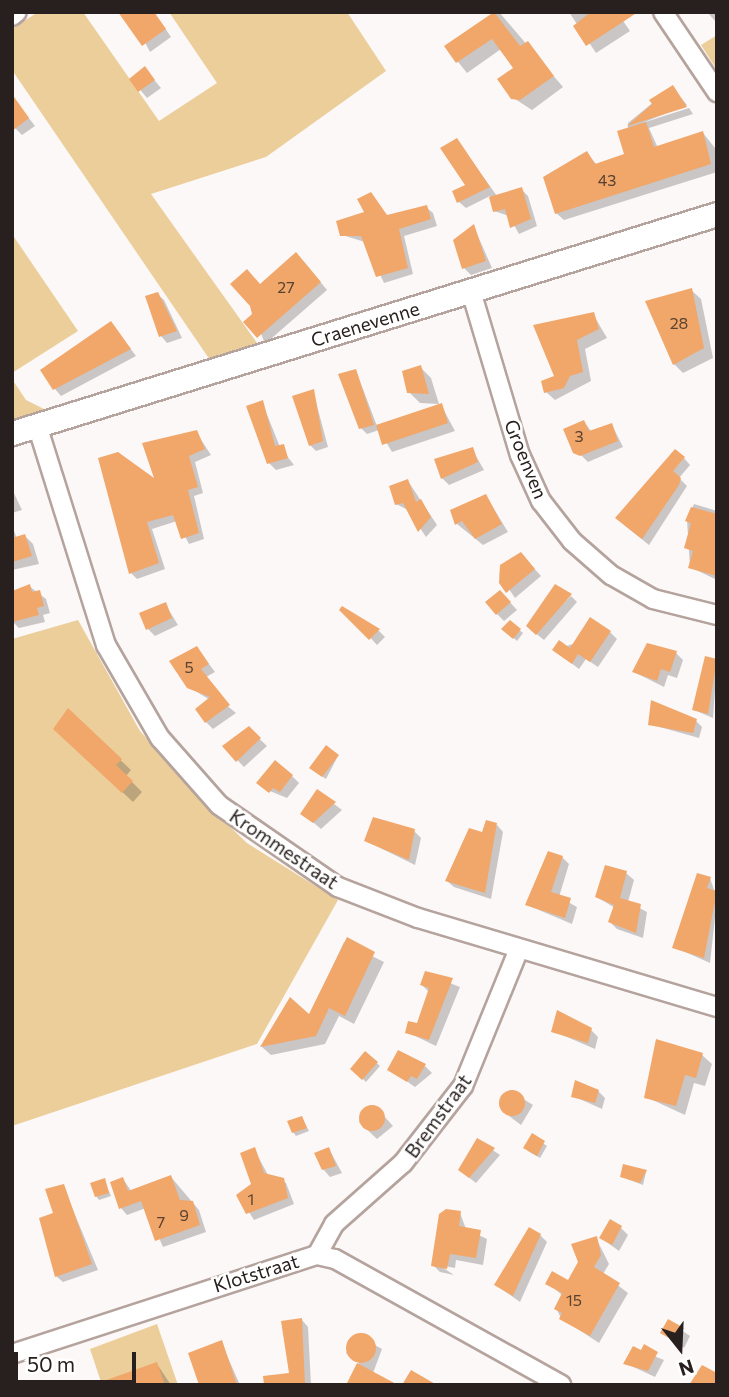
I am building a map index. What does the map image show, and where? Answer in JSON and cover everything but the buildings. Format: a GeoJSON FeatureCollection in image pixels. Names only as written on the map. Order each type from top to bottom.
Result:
{"type":"FeatureCollection","features":[{"type":"Feature","properties":{"kind":"street"},"geometry":{"type":"LineString","coordinates":[[12,16],[17,12]]}},
{"type":"Feature","properties":{"kind":"street"},"geometry":{"type":"LineString","coordinates":[[663,12],[717,92]]}},
{"type":"Feature","properties":{"kind":"street","name":"Craenevenne"},"geometry":{"type":"LineString","coordinates":[[12,433],[717,214]]}},
{"type":"Feature","properties":{"kind":"street","name":"Groenven"},"geometry":{"type":"LineString","coordinates":[[471,291],[520,455],[541,501],[572,541],[611,575],[653,599],[717,615]]}},
{"type":"Feature","properties":{"kind":"street","name":"Krommestraat"},"geometry":{"type":"LineString","coordinates":[[37,425],[106,645],[131,695],[195,778],[249,829],[338,887],[519,949],[717,1007]]}},
{"type":"Feature","properties":{"kind":"street","name":"Bremstraat"},"geometry":{"type":"LineString","coordinates":[[317,1255],[334,1224],[403,1163],[463,1086],[519,949]]}},
{"type":"Feature","properties":{"kind":"street","name":"Klotstraat"},"geometry":{"type":"LineString","coordinates":[[12,1354],[317,1255],[335,1259],[561,1385]]}},
{"type":"Feature","properties":{"kind":"shaded area"},"geometry":{"type":"Polygon","coordinates":[[[38,12],[83,12],[159,121],[217,83],[169,12],[347,12],[386,71],[266,157],[151,194],[257,343],[210,360],[12,70],[12,29],[38,12]]]}},
{"type":"Feature","properties":{"kind":"shaded area"},"geometry":{"type":"Polygon","coordinates":[[[717,35],[717,70],[701,45],[717,35]]]}},
{"type":"Feature","properties":{"kind":"shaded area"},"geometry":{"type":"Polygon","coordinates":[[[12,234],[78,331],[12,373],[12,234]]]}},
{"type":"Feature","properties":{"kind":"shaded area"},"geometry":{"type":"Polygon","coordinates":[[[12,379],[26,400],[46,410],[12,420],[12,379]]]}},
{"type":"Feature","properties":{"kind":"shaded area"},"geometry":{"type":"Polygon","coordinates":[[[78,620],[140,731],[204,802],[247,843],[338,900],[257,1044],[12,1126],[12,639],[78,620]]]}},
{"type":"Feature","properties":{"kind":"shaded area"},"geometry":{"type":"Polygon","coordinates":[[[157,1324],[178,1385],[102,1385],[90,1349],[157,1324]]]}}]}
